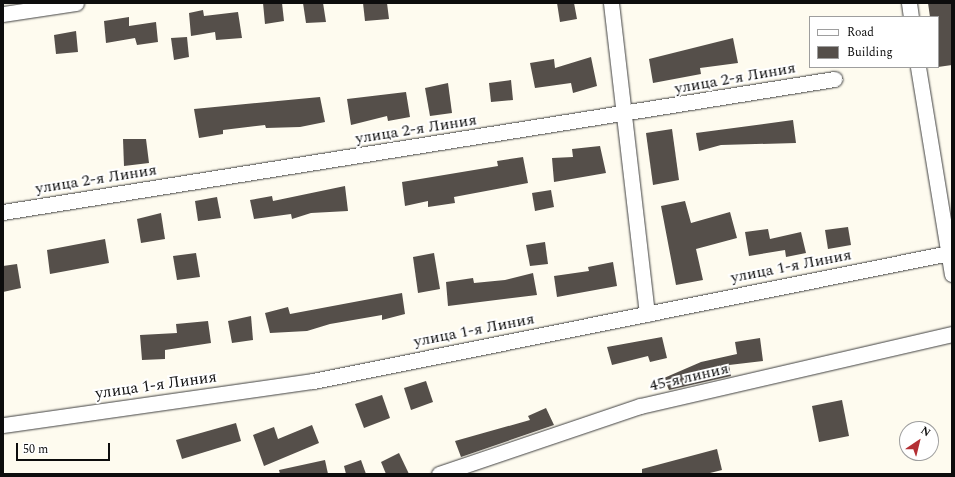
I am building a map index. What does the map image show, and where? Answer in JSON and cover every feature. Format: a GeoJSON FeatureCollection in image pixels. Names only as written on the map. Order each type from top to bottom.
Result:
{"type":"FeatureCollection","features":[{"type":"Feature","properties":{"kind":"street"},"geometry":{"type":"LineString","coordinates":[[3,14],[76,3]]}},
{"type":"Feature","properties":{"kind":"street"},"geometry":{"type":"LineString","coordinates":[[611,3],[647,314]]}},
{"type":"Feature","properties":{"kind":"street"},"geometry":{"type":"LineString","coordinates":[[909,3],[911,16]]}},
{"type":"Feature","properties":{"kind":"street"},"geometry":{"type":"LineString","coordinates":[[918,68],[952,274]]}},
{"type":"Feature","properties":{"kind":"street","name":"улица 2-я Линия"},"geometry":{"type":"LineString","coordinates":[[3,212],[624,115],[834,79]]}},
{"type":"Feature","properties":{"kind":"street","name":"улица 1-я Линия"},"geometry":{"type":"LineString","coordinates":[[3,425],[313,381],[949,253]]}},
{"type":"Feature","properties":{"kind":"street","name":"45-я линия"},"geometry":{"type":"LineString","coordinates":[[439,474],[640,406],[952,334]]}},
{"type":"Feature","properties":{"kind":"building"},"geometry":{"type":"Polygon","coordinates":[[[263,3],[282,3],[284,21],[265,24],[263,3]]]}},
{"type":"Feature","properties":{"kind":"building"},"geometry":{"type":"Polygon","coordinates":[[[303,3],[323,3],[326,22],[306,23],[303,3]]]}},
{"type":"Feature","properties":{"kind":"building"},"geometry":{"type":"Polygon","coordinates":[[[363,3],[387,3],[389,19],[365,21],[363,3]]]}},
{"type":"Feature","properties":{"kind":"building"},"geometry":{"type":"Polygon","coordinates":[[[557,3],[574,3],[577,19],[560,22],[557,3]]]}},
{"type":"Feature","properties":{"kind":"building"},"geometry":{"type":"Polygon","coordinates":[[[928,3],[952,3],[952,65],[939,67],[939,16],[930,16],[928,3]]]}},
{"type":"Feature","properties":{"kind":"building"},"geometry":{"type":"Polygon","coordinates":[[[203,10],[204,16],[238,12],[242,38],[216,40],[215,32],[191,36],[189,13],[203,10]]]}},
{"type":"Feature","properties":{"kind":"building"},"geometry":{"type":"Polygon","coordinates":[[[129,17],[129,26],[156,22],[158,42],[137,45],[135,38],[106,43],[104,21],[129,17]]]}},
{"type":"Feature","properties":{"kind":"building"},"geometry":{"type":"Polygon","coordinates":[[[76,31],[78,52],[56,54],[54,35],[76,31]]]}},
{"type":"Feature","properties":{"kind":"building"},"geometry":{"type":"Polygon","coordinates":[[[187,37],[189,57],[174,60],[171,38],[187,37]]]}},
{"type":"Feature","properties":{"kind":"building"},"geometry":{"type":"Polygon","coordinates":[[[733,38],[738,63],[700,68],[701,74],[653,83],[649,59],[733,38]]]}},
{"type":"Feature","properties":{"kind":"building"},"geometry":{"type":"Polygon","coordinates":[[[591,57],[597,86],[573,93],[571,83],[535,88],[530,63],[554,59],[555,68],[591,57]]]}},
{"type":"Feature","properties":{"kind":"building"},"geometry":{"type":"Polygon","coordinates":[[[511,80],[513,100],[491,102],[489,83],[511,80]]]}},
{"type":"Feature","properties":{"kind":"building"},"geometry":{"type":"Polygon","coordinates":[[[448,83],[452,113],[430,116],[425,88],[448,83]]]}},
{"type":"Feature","properties":{"kind":"building"},"geometry":{"type":"Polygon","coordinates":[[[406,92],[410,117],[388,121],[387,116],[351,125],[347,99],[406,92]]]}},
{"type":"Feature","properties":{"kind":"building"},"geometry":{"type":"Polygon","coordinates":[[[320,97],[325,122],[300,127],[266,128],[265,125],[223,130],[223,134],[199,138],[194,109],[320,97]]]}},
{"type":"Feature","properties":{"kind":"building"},"geometry":{"type":"Polygon","coordinates":[[[793,120],[796,143],[721,145],[699,151],[696,133],[793,120]]]}},
{"type":"Feature","properties":{"kind":"building"},"geometry":{"type":"Polygon","coordinates":[[[672,129],[679,180],[653,185],[646,133],[672,129]]]}},
{"type":"Feature","properties":{"kind":"building"},"geometry":{"type":"Polygon","coordinates":[[[123,139],[146,139],[149,163],[124,166],[123,139]]]}},
{"type":"Feature","properties":{"kind":"building"},"geometry":{"type":"Polygon","coordinates":[[[600,146],[606,173],[554,182],[552,158],[573,157],[572,149],[600,146]]]}},
{"type":"Feature","properties":{"kind":"building"},"geometry":{"type":"Polygon","coordinates":[[[523,157],[528,183],[454,197],[455,203],[428,207],[428,201],[405,206],[402,182],[498,166],[497,161],[523,157]]]}},
{"type":"Feature","properties":{"kind":"building"},"geometry":{"type":"Polygon","coordinates":[[[345,186],[348,211],[311,213],[292,219],[291,214],[254,219],[250,200],[272,196],[273,201],[345,186]]]}},
{"type":"Feature","properties":{"kind":"building"},"geometry":{"type":"Polygon","coordinates":[[[551,190],[554,207],[535,211],[532,193],[551,190]]]}},
{"type":"Feature","properties":{"kind":"building"},"geometry":{"type":"Polygon","coordinates":[[[217,197],[221,218],[198,221],[195,201],[217,197]]]}},
{"type":"Feature","properties":{"kind":"building"},"geometry":{"type":"Polygon","coordinates":[[[685,201],[691,223],[730,212],[737,238],[696,249],[703,280],[676,285],[661,206],[685,201]]]}},
{"type":"Feature","properties":{"kind":"building"},"geometry":{"type":"Polygon","coordinates":[[[161,213],[165,239],[141,243],[137,219],[161,213]]]}},
{"type":"Feature","properties":{"kind":"building"},"geometry":{"type":"Polygon","coordinates":[[[848,227],[851,245],[828,249],[825,230],[848,227]]]}},
{"type":"Feature","properties":{"kind":"building"},"geometry":{"type":"Polygon","coordinates":[[[768,229],[770,239],[801,232],[806,253],[786,257],[785,250],[749,256],[745,232],[768,229]]]}},
{"type":"Feature","properties":{"kind":"building"},"geometry":{"type":"Polygon","coordinates":[[[105,239],[109,263],[50,274],[47,250],[105,239]]]}},
{"type":"Feature","properties":{"kind":"building"},"geometry":{"type":"Polygon","coordinates":[[[545,242],[548,264],[530,266],[526,245],[545,242]]]}},
{"type":"Feature","properties":{"kind":"building"},"geometry":{"type":"Polygon","coordinates":[[[196,253],[200,277],[177,280],[173,256],[196,253]]]}},
{"type":"Feature","properties":{"kind":"building"},"geometry":{"type":"Polygon","coordinates":[[[434,253],[440,289],[418,293],[413,257],[434,253]]]}},
{"type":"Feature","properties":{"kind":"building"},"geometry":{"type":"Polygon","coordinates":[[[613,262],[617,286],[557,297],[554,276],[589,271],[588,267],[613,262]]]}},
{"type":"Feature","properties":{"kind":"building"},"geometry":{"type":"Polygon","coordinates":[[[17,264],[21,288],[3,292],[3,266],[17,264]]]}},
{"type":"Feature","properties":{"kind":"building"},"geometry":{"type":"Polygon","coordinates":[[[533,273],[537,295],[448,306],[446,282],[473,278],[474,283],[505,280],[533,273]]]}},
{"type":"Feature","properties":{"kind":"building"},"geometry":{"type":"Polygon","coordinates":[[[402,293],[405,314],[382,320],[382,315],[330,324],[307,331],[270,333],[265,313],[288,307],[290,314],[402,293]]]}},
{"type":"Feature","properties":{"kind":"building"},"geometry":{"type":"Polygon","coordinates":[[[251,316],[253,340],[232,343],[228,321],[251,316]]]}},
{"type":"Feature","properties":{"kind":"building"},"geometry":{"type":"Polygon","coordinates":[[[208,321],[211,343],[165,350],[165,359],[142,360],[140,335],[177,333],[176,324],[208,321]]]}},
{"type":"Feature","properties":{"kind":"building"},"geometry":{"type":"Polygon","coordinates":[[[662,337],[667,358],[650,362],[648,356],[612,365],[607,347],[662,337]]]}},
{"type":"Feature","properties":{"kind":"building"},"geometry":{"type":"Polygon","coordinates":[[[760,338],[763,361],[729,365],[731,376],[669,390],[664,378],[701,362],[737,354],[735,342],[760,338]]]}},
{"type":"Feature","properties":{"kind":"building"},"geometry":{"type":"Polygon","coordinates":[[[426,381],[433,402],[411,410],[404,388],[426,381]]]}},
{"type":"Feature","properties":{"kind":"building"},"geometry":{"type":"Polygon","coordinates":[[[382,395],[390,418],[364,428],[355,404],[382,395]]]}},
{"type":"Feature","properties":{"kind":"building"},"geometry":{"type":"Polygon","coordinates":[[[842,400],[849,436],[819,442],[812,406],[842,400]]]}},
{"type":"Feature","properties":{"kind":"building"},"geometry":{"type":"Polygon","coordinates":[[[546,408],[554,425],[461,457],[455,441],[530,420],[528,416],[546,408]]]}},
{"type":"Feature","properties":{"kind":"building"},"geometry":{"type":"Polygon","coordinates":[[[236,423],[241,441],[182,459],[176,440],[236,423]]]}},
{"type":"Feature","properties":{"kind":"building"},"geometry":{"type":"Polygon","coordinates":[[[312,425],[319,443],[264,466],[253,435],[274,427],[278,439],[312,425]]]}},
{"type":"Feature","properties":{"kind":"building"},"geometry":{"type":"Polygon","coordinates":[[[717,449],[722,470],[706,474],[642,474],[642,469],[717,449]]]}},
{"type":"Feature","properties":{"kind":"building"},"geometry":{"type":"Polygon","coordinates":[[[399,453],[409,474],[386,474],[381,462],[399,453]]]}},
{"type":"Feature","properties":{"kind":"building"},"geometry":{"type":"Polygon","coordinates":[[[325,460],[328,474],[280,474],[279,470],[325,460]]]}},
{"type":"Feature","properties":{"kind":"building"},"geometry":{"type":"Polygon","coordinates":[[[361,460],[366,474],[346,474],[344,466],[361,460]]]}}]}
